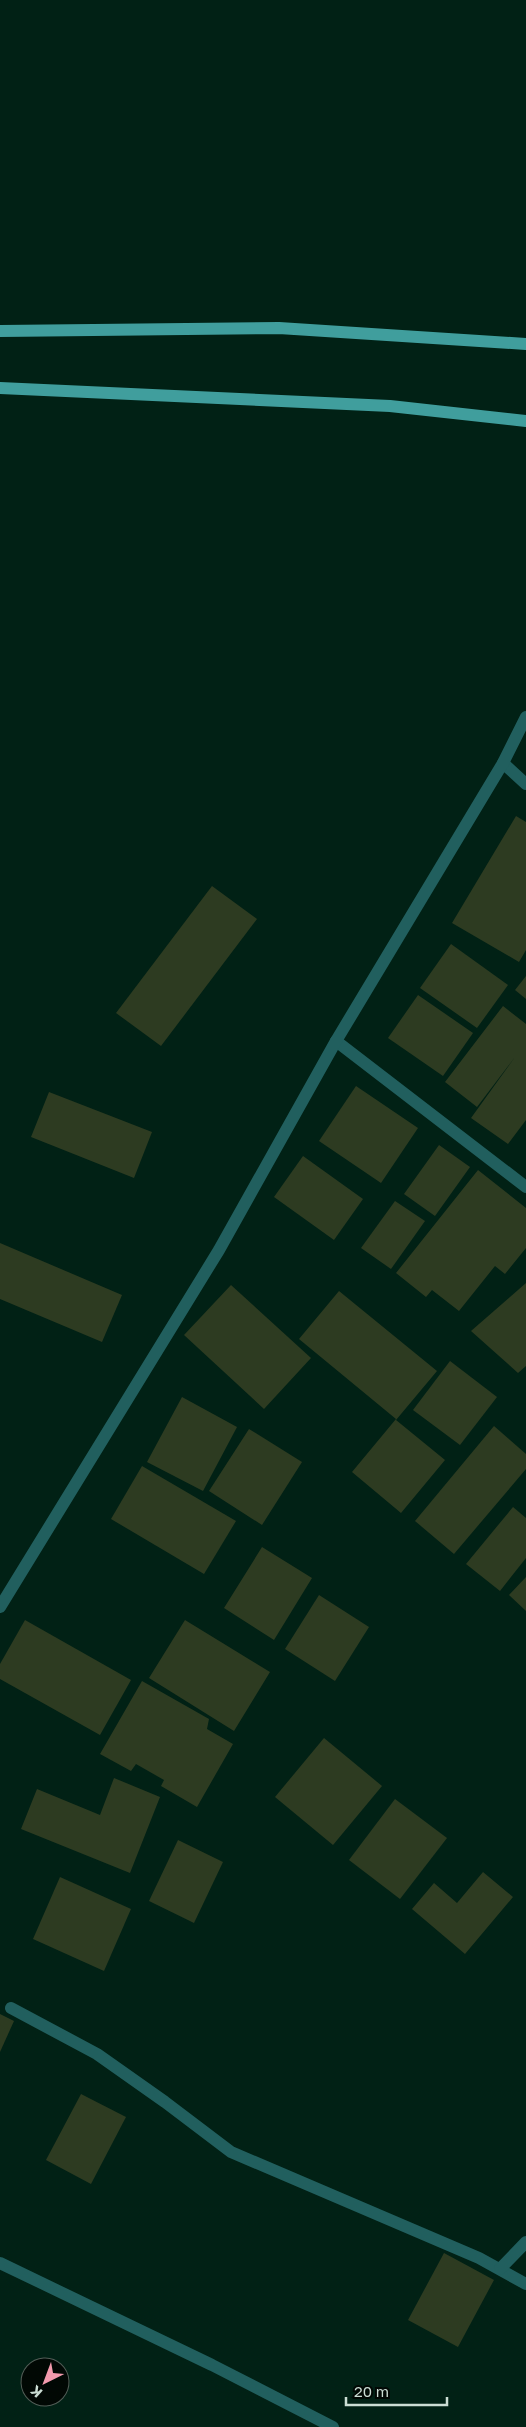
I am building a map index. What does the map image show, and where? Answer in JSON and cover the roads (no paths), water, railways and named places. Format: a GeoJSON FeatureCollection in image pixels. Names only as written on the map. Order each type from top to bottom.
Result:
{"type":"FeatureCollection","features":[{"type":"Feature","properties":{"kind":"main road"},"geometry":{"type":"LineString","coordinates":[[0,331],[279,328],[526,344]]}},
{"type":"Feature","properties":{"kind":"main road"},"geometry":{"type":"LineString","coordinates":[[0,388],[390,406],[526,421]]}},
{"type":"Feature","properties":{"kind":"street"},"geometry":{"type":"LineString","coordinates":[[0,1607],[219,1250],[336,1041],[503,763],[526,717]]}},
{"type":"Feature","properties":{"kind":"street"},"geometry":{"type":"LineString","coordinates":[[503,763],[526,784]]}},
{"type":"Feature","properties":{"kind":"street"},"geometry":{"type":"LineString","coordinates":[[336,1041],[526,1187]]}},
{"type":"Feature","properties":{"kind":"street"},"geometry":{"type":"LineString","coordinates":[[11,2008],[97,2054],[231,2152],[479,2258],[526,2284]]}},
{"type":"Feature","properties":{"kind":"street"},"geometry":{"type":"LineString","coordinates":[[500,2270],[526,2242]]}},
{"type":"Feature","properties":{"kind":"street"},"geometry":{"type":"LineString","coordinates":[[0,2263],[212,2365],[333,2427]]}}]}
